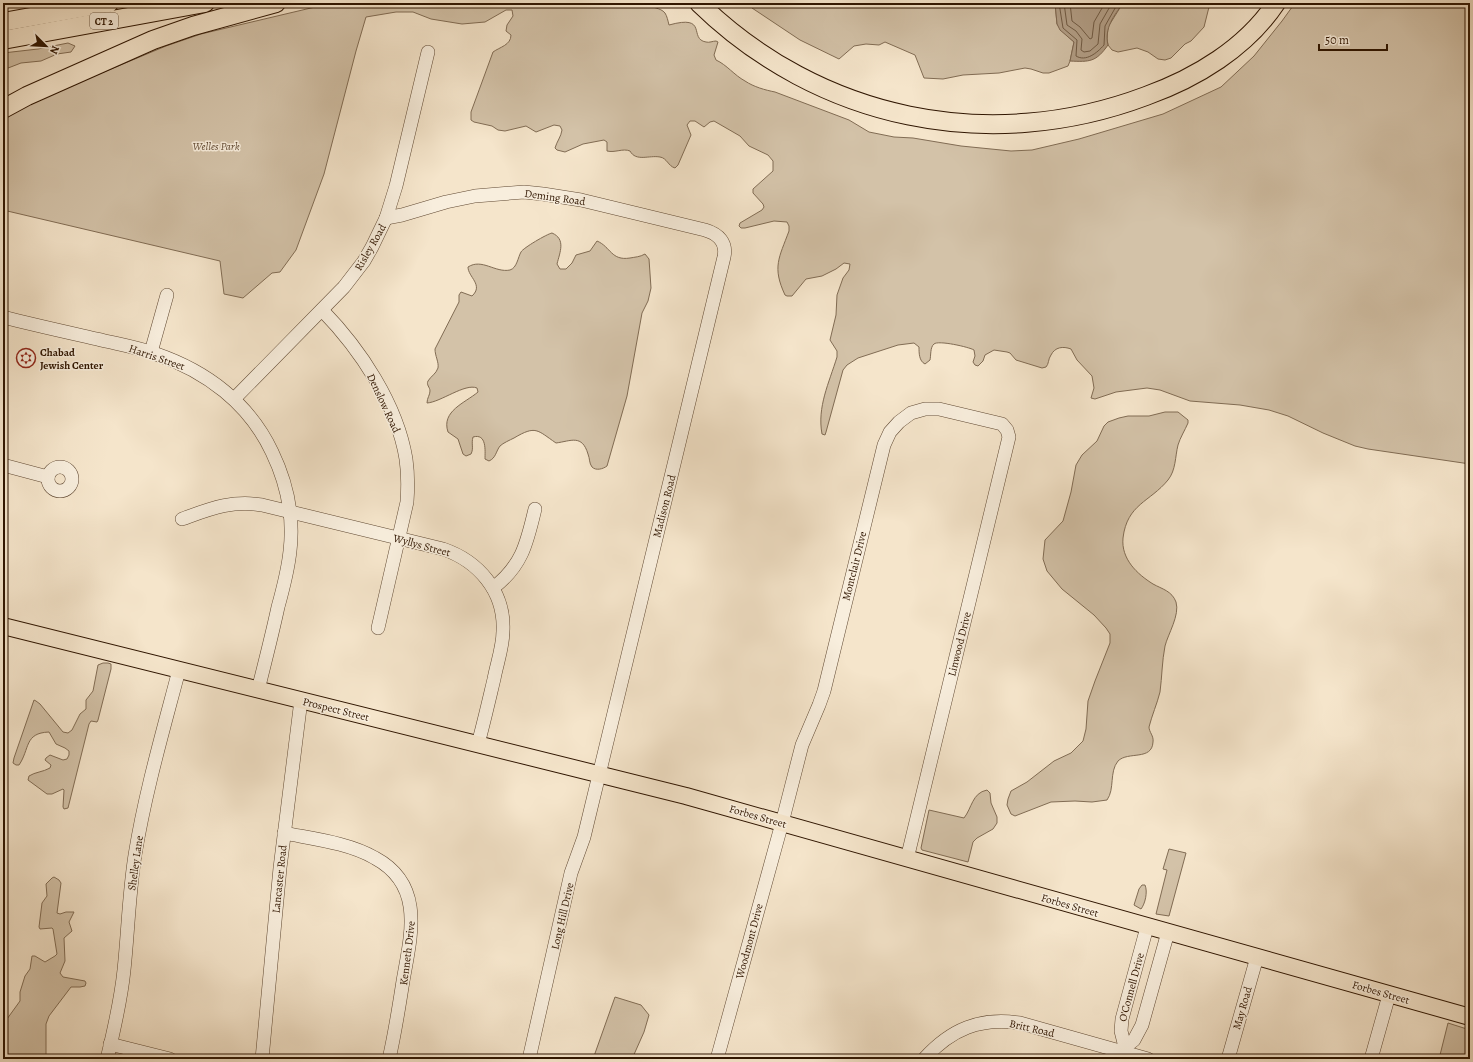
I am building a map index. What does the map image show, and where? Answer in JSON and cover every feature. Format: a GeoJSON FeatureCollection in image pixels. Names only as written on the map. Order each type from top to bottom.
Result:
{"type":"FeatureCollection","features":[{"type":"Feature","properties":{"kind":"highway","name":"CT 2"},"geometry":{"type":"LineString","coordinates":[[3,22],[109,3]]}},
{"type":"Feature","properties":{"kind":"highway","name":"CT 2"},"geometry":{"type":"LineString","coordinates":[[3,40],[205,3]]}},
{"type":"Feature","properties":{"kind":"highway"},"geometry":{"type":"LineString","coordinates":[[3,109],[27,96],[160,37],[196,25],[276,3]]}},
{"type":"Feature","properties":{"kind":"highway"},"geometry":{"type":"LineString","coordinates":[[698,3],[756,51],[797,76],[826,90],[860,103],[903,115],[956,123],[987,124],[1028,123],[1061,119],[1109,108],[1156,93],[1196,73],[1224,55],[1257,27],[1276,3]]}},
{"type":"Feature","properties":{"kind":"highway"},"geometry":{"type":"LineString","coordinates":[[714,3],[743,28],[775,50],[805,67],[843,85],[880,98],[915,106],[957,112],[991,114],[1030,112],[1078,105],[1110,97],[1142,86],[1181,68],[1218,47],[1238,31],[1263,3]]}},
{"type":"Feature","properties":{"kind":"highway"},"geometry":{"type":"LineString","coordinates":[[3,100],[27,96]]}},
{"type":"Feature","properties":{"kind":"main road","name":"Prospect Street"},"geometry":{"type":"LineString","coordinates":[[3,626],[669,792]]}},
{"type":"Feature","properties":{"kind":"main road","name":"Forbes Street"},"geometry":{"type":"LineString","coordinates":[[669,792],[1470,1017]]}},
{"type":"Feature","properties":{"kind":"street","name":"Risley Road"},"geometry":{"type":"LineString","coordinates":[[234,399],[344,287],[364,261],[380,233],[396,186],[428,52]]}},
{"type":"Feature","properties":{"kind":"street","name":"Deming Road"},"geometry":{"type":"LineString","coordinates":[[386,218],[475,196],[506,193],[543,194],[581,200],[705,230],[720,238]]}},
{"type":"Feature","properties":{"kind":"street","name":"Madison Road"},"geometry":{"type":"LineString","coordinates":[[599,774],[724,257],[724,247],[720,238]]}},
{"type":"Feature","properties":{"kind":"street"},"geometry":{"type":"LineString","coordinates":[[151,352],[167,295]]}},
{"type":"Feature","properties":{"kind":"street","name":"Denslow Road"},"geometry":{"type":"LineString","coordinates":[[322,310],[347,338],[370,371],[386,400],[399,432],[406,460],[408,488],[405,516],[378,628]]}},
{"type":"Feature","properties":{"kind":"street","name":"Harris Street"},"geometry":{"type":"LineString","coordinates":[[3,317],[151,352],[168,358],[195,370],[220,387],[234,399],[253,421],[270,447],[281,472],[290,512],[291,538],[288,565],[258,690]]}},
{"type":"Feature","properties":{"kind":"street","name":"Montclair Drive"},"geometry":{"type":"LineString","coordinates":[[782,823],[802,745],[820,705],[824,691],[882,452],[890,432],[899,422],[911,413],[925,409],[932,409],[998,423],[1005,426],[1007,430]]}},
{"type":"Feature","properties":{"kind":"street","name":"Linwood Drive"},"geometry":{"type":"LineString","coordinates":[[908,859],[1009,437],[1007,430]]}},
{"type":"Feature","properties":{"kind":"street"},"geometry":{"type":"LineString","coordinates":[[3,465],[48,477]]}},
{"type":"Feature","properties":{"kind":"street","name":"Wyllys Street"},"geometry":{"type":"LineString","coordinates":[[182,519],[220,506],[236,503],[262,505],[442,549],[459,555],[480,570],[493,588],[498,598],[502,613],[503,638],[478,744]]}},
{"type":"Feature","properties":{"kind":"street"},"geometry":{"type":"LineString","coordinates":[[493,588],[509,574],[520,558],[527,541],[535,509]]}},
{"type":"Feature","properties":{"kind":"street","name":"Shelley Lane"},"geometry":{"type":"LineString","coordinates":[[107,1059],[117,1018],[123,979],[132,873],[138,836],[179,670]]}},
{"type":"Feature","properties":{"kind":"street","name":"Lancaster Road"},"geometry":{"type":"LineString","coordinates":[[262,1059],[284,833],[301,700]]}},
{"type":"Feature","properties":{"kind":"street","name":"Long Hill Drive"},"geometry":{"type":"LineString","coordinates":[[529,1059],[571,874],[584,837],[599,774]]}},
{"type":"Feature","properties":{"kind":"street","name":"Woodmont Drive"},"geometry":{"type":"LineString","coordinates":[[717,1059],[782,823]]}},
{"type":"Feature","properties":{"kind":"street","name":"Kenneth Drive"},"geometry":{"type":"LineString","coordinates":[[284,833],[344,846],[371,855],[391,869],[406,890],[412,915],[411,933],[396,1028],[389,1059]]}},
{"type":"Feature","properties":{"kind":"street","name":"O'Connell Drive"},"geometry":{"type":"LineString","coordinates":[[1124,1053],[1121,1031],[1122,1019],[1147,927]]}},
{"type":"Feature","properties":{"kind":"street","name":"O'Connell Drive"},"geometry":{"type":"LineString","coordinates":[[1124,1053],[1134,1040],[1142,1025],[1168,932]]}},
{"type":"Feature","properties":{"kind":"street","name":"May Road"},"geometry":{"type":"LineString","coordinates":[[1228,1059],[1257,957]]}},
{"type":"Feature","properties":{"kind":"street"},"geometry":{"type":"LineString","coordinates":[[1371,1059],[1389,995]]}},
{"type":"Feature","properties":{"kind":"street","name":"Britt Road"},"geometry":{"type":"LineString","coordinates":[[924,1059],[942,1041],[958,1031],[974,1024],[1001,1021],[1020,1023],[1148,1059]]}},
{"type":"Feature","properties":{"kind":"street"},"geometry":{"type":"LineString","coordinates":[[110,1044],[170,1059]]}},
{"type":"Feature","properties":{"kind":"green space","name":"Welles Park"},"geometry":{"type":"Polygon","coordinates":[[[332,3],[648,3],[665,13],[669,25],[681,22],[689,23],[694,25],[698,37],[701,40],[707,42],[718,42],[714,55],[716,60],[741,79],[756,87],[775,92],[849,120],[869,132],[961,146],[1011,151],[1032,150],[1079,139],[1163,114],[1221,87],[1254,56],[1295,3],[1470,3],[1470,464],[1355,446],[1323,433],[1288,416],[1269,410],[1240,405],[1190,401],[1160,390],[1147,388],[1116,392],[1095,399],[1091,398],[1094,388],[1092,376],[1077,360],[1071,349],[1065,348],[1055,350],[1050,357],[1047,366],[1042,368],[1016,360],[1010,353],[994,350],[985,355],[983,361],[978,366],[973,362],[975,356],[974,350],[947,343],[934,344],[931,349],[930,360],[925,364],[920,359],[919,347],[914,343],[898,345],[858,358],[847,365],[843,370],[826,432],[825,435],[822,434],[822,405],[837,357],[837,351],[830,340],[836,315],[837,295],[843,278],[849,270],[850,264],[844,263],[822,276],[806,279],[792,296],[785,295],[779,277],[778,263],[789,231],[787,222],[774,221],[745,228],[741,228],[739,226],[740,223],[762,210],[764,207],[753,193],[753,189],[773,171],[773,161],[768,155],[749,146],[740,136],[714,121],[710,122],[704,127],[695,121],[690,121],[687,125],[691,135],[678,165],[675,168],[660,157],[639,157],[627,150],[607,151],[607,142],[604,140],[583,144],[565,152],[557,150],[555,148],[562,130],[560,126],[554,125],[536,132],[526,126],[505,131],[498,130],[492,126],[471,120],[471,112],[493,52],[505,45],[511,38],[511,35],[506,31],[507,25],[513,16],[512,10],[506,10],[485,22],[462,24],[431,19],[413,12],[396,12],[366,17],[324,174],[296,250],[280,272],[272,273],[243,298],[224,294],[220,261],[3,210],[3,114],[166,46],[201,34],[332,3]]]}},
{"type":"Feature","properties":{"kind":"green space"},"geometry":{"type":"Polygon","coordinates":[[[747,3],[1055,3],[1057,24],[1074,42],[1068,66],[1049,73],[1043,73],[1025,68],[999,73],[963,75],[943,79],[924,78],[915,55],[885,42],[879,45],[866,44],[854,46],[839,59],[800,40],[752,8],[747,3]]]}},
{"type":"Feature","properties":{"kind":"green space"},"geometry":{"type":"Polygon","coordinates":[[[1123,3],[1210,3],[1204,27],[1191,41],[1185,44],[1171,58],[1165,60],[1158,59],[1148,52],[1137,48],[1118,52],[1112,50],[1108,45],[1108,27],[1123,3]]]}},
{"type":"Feature","properties":{"kind":"green space"},"geometry":{"type":"Polygon","coordinates":[[[68,43],[75,46],[71,52],[57,54],[41,61],[21,63],[3,70],[3,53],[38,49],[68,43]]]}},
{"type":"Feature","properties":{"kind":"green space"},"geometry":{"type":"Polygon","coordinates":[[[552,233],[561,242],[557,264],[560,269],[566,269],[572,263],[576,255],[590,251],[597,241],[615,256],[630,258],[645,254],[649,259],[651,288],[648,301],[642,313],[627,396],[607,466],[600,469],[595,469],[592,467],[586,448],[579,441],[571,440],[556,443],[540,432],[532,430],[521,434],[500,446],[493,458],[489,461],[485,459],[485,447],[483,440],[478,436],[473,437],[472,452],[466,456],[463,454],[458,439],[448,432],[448,418],[456,408],[478,392],[477,388],[466,388],[439,400],[427,403],[430,394],[428,382],[438,368],[435,349],[459,302],[459,295],[461,292],[472,296],[475,292],[476,285],[468,267],[478,264],[499,270],[510,270],[516,265],[523,250],[535,241],[552,233]]]}},
{"type":"Feature","properties":{"kind":"green space"},"geometry":{"type":"Polygon","coordinates":[[[1165,412],[1178,412],[1188,420],[1178,445],[1173,472],[1161,487],[1140,504],[1134,511],[1125,527],[1123,538],[1125,553],[1131,565],[1141,576],[1172,595],[1177,607],[1175,618],[1165,646],[1160,692],[1149,727],[1153,740],[1152,748],[1149,752],[1144,754],[1128,756],[1118,761],[1115,765],[1111,791],[1107,800],[1092,802],[1051,802],[1015,816],[1011,814],[1007,805],[1011,791],[1027,782],[1054,761],[1071,753],[1083,741],[1086,729],[1088,701],[1110,643],[1110,634],[1106,628],[1094,615],[1062,589],[1047,571],[1043,559],[1045,540],[1063,521],[1071,492],[1076,465],[1082,455],[1097,441],[1104,426],[1108,422],[1119,418],[1128,416],[1149,416],[1165,412]]]}},
{"type":"Feature","properties":{"kind":"green space"},"geometry":{"type":"Polygon","coordinates":[[[103,663],[111,664],[111,669],[98,720],[97,722],[91,721],[89,724],[68,808],[64,809],[63,789],[52,794],[47,794],[28,780],[29,776],[50,768],[51,765],[45,760],[50,755],[63,760],[67,759],[69,751],[56,744],[49,732],[41,733],[35,735],[31,739],[19,765],[13,763],[14,758],[34,700],[40,704],[63,732],[68,733],[72,730],[80,714],[86,709],[86,700],[93,691],[98,665],[103,663]]]}},
{"type":"Feature","properties":{"kind":"green space"},"geometry":{"type":"Polygon","coordinates":[[[987,790],[990,793],[991,803],[997,817],[997,823],[993,829],[973,842],[968,862],[922,850],[921,848],[929,810],[964,818],[978,794],[987,790]]]}},
{"type":"Feature","properties":{"kind":"green space"},"geometry":{"type":"Polygon","coordinates":[[[1169,849],[1186,853],[1169,916],[1156,914],[1167,870],[1163,869],[1169,849]]]}},
{"type":"Feature","properties":{"kind":"green space"},"geometry":{"type":"Polygon","coordinates":[[[54,877],[61,883],[57,913],[74,912],[69,922],[72,931],[64,938],[65,961],[60,973],[63,977],[85,981],[86,983],[85,986],[71,987],[49,1016],[46,1024],[46,1059],[3,1059],[3,1022],[7,1019],[20,1001],[20,992],[25,976],[30,969],[32,956],[35,956],[45,962],[57,954],[53,929],[40,929],[39,927],[42,903],[47,896],[46,884],[54,877]]]}},
{"type":"Feature","properties":{"kind":"green space"},"geometry":{"type":"Polygon","coordinates":[[[1142,885],[1145,885],[1146,894],[1145,901],[1141,909],[1134,905],[1139,889],[1142,885]]]}},
{"type":"Feature","properties":{"kind":"green space"},"geometry":{"type":"Polygon","coordinates":[[[615,997],[641,1005],[649,1015],[644,1032],[632,1059],[593,1059],[615,997]]]}},
{"type":"Feature","properties":{"kind":"green space"},"geometry":{"type":"Polygon","coordinates":[[[1448,1023],[1470,1030],[1470,1059],[1439,1059],[1448,1023]]]}},
{"type":"Feature","properties":{"kind":"water"},"geometry":{"type":"Polygon","coordinates":[[[1055,3],[1123,3],[1111,22],[1107,33],[1108,45],[1100,55],[1088,61],[1070,61],[1074,42],[1060,30],[1057,24],[1055,3]]]}},
{"type":"Feature","properties":{"kind":"place","name":"Chabad Jewish Center"},"geometry":{"type":"Point","coordinates":[26,358]}}]}
